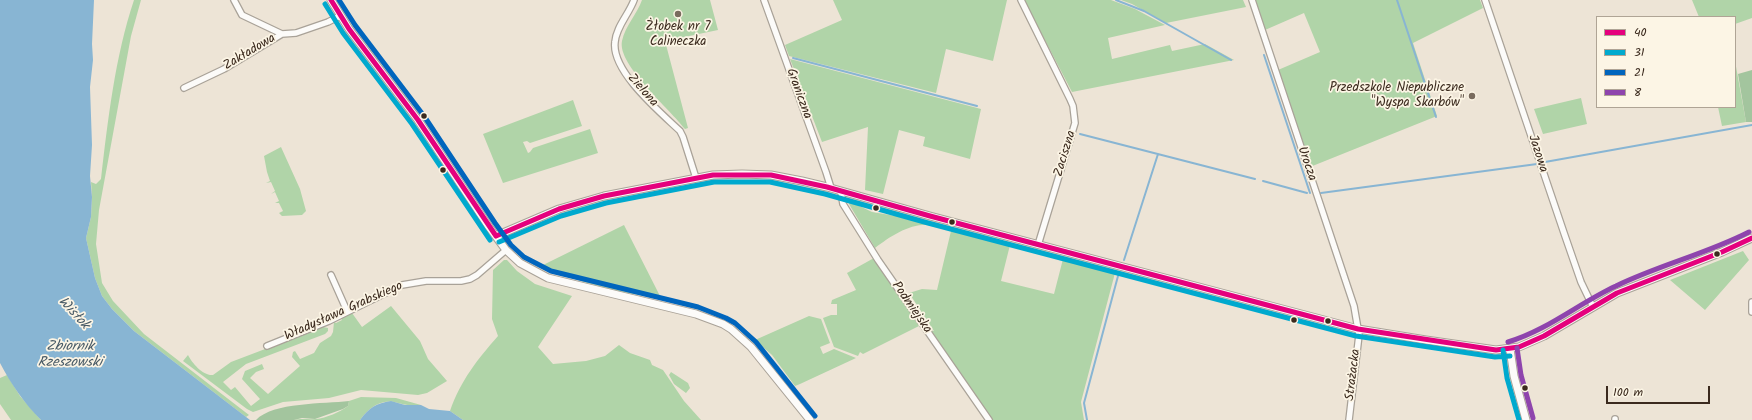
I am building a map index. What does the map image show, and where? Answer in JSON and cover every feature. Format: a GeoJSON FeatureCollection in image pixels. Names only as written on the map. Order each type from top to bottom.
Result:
{"type":"FeatureCollection","features":[{"type":"Feature","properties":{"kind":"street"},"geometry":{"type":"LineString","coordinates":[[234,0],[242,15],[282,34]]}},
{"type":"Feature","properties":{"kind":"street"},"geometry":{"type":"LineString","coordinates":[[331,0],[340,16],[418,120],[506,250],[520,263],[548,278],[696,314],[723,324],[731,329],[751,347],[810,420]]}},
{"type":"Feature","properties":{"kind":"street","name":"Zielona"},"geometry":{"type":"LineString","coordinates":[[634,0],[616,34],[615,51],[626,74],[633,84],[680,131],[696,178]]}},
{"type":"Feature","properties":{"kind":"street","name":"Graniczna"},"geometry":{"type":"LineString","coordinates":[[764,0],[831,188]]}},
{"type":"Feature","properties":{"kind":"street","name":"Zaciszna"},"geometry":{"type":"LineString","coordinates":[[1021,0],[1070,99],[1073,106],[1075,123],[1038,245]]}},
{"type":"Feature","properties":{"kind":"street","name":"Urocza"},"geometry":{"type":"LineString","coordinates":[[1252,0],[1352,298],[1358,329]]}},
{"type":"Feature","properties":{"kind":"street","name":"Jazowa"},"geometry":{"type":"LineString","coordinates":[[1485,0],[1581,282],[1594,307]]}},
{"type":"Feature","properties":{"kind":"street","name":"Zakładowa"},"geometry":{"type":"LineString","coordinates":[[184,88],[224,69],[282,34],[296,33],[328,22],[340,16]]}},
{"type":"Feature","properties":{"kind":"street","name":"Strażacka"},"geometry":{"type":"LineString","coordinates":[[496,236],[584,200],[696,178],[730,174],[771,175],[831,188],[841,192],[1038,245],[1358,329],[1496,350],[1510,349],[1528,344],[1630,287],[1722,252],[1752,238]]}},
{"type":"Feature","properties":{"kind":"street","name":"Podmiejska"},"geometry":{"type":"LineString","coordinates":[[841,192],[843,204],[878,260],[989,420]]}},
{"type":"Feature","properties":{"kind":"street","name":"Władysława Grabskiego"},"geometry":{"type":"LineString","coordinates":[[267,346],[329,321],[347,311],[406,284],[426,281],[461,281],[470,279],[477,275],[506,250]]}},
{"type":"Feature","properties":{"kind":"street"},"geometry":{"type":"LineString","coordinates":[[331,275],[347,311]]}},
{"type":"Feature","properties":{"kind":"street"},"geometry":{"type":"LineString","coordinates":[[1752,302],[1752,312]]}},
{"type":"Feature","properties":{"kind":"street","name":"Strażacka"},"geometry":{"type":"LineString","coordinates":[[1349,420],[1358,329]]}},
{"type":"Feature","properties":{"kind":"street"},"geometry":{"type":"LineString","coordinates":[[1510,349],[1514,376],[1526,420]]}},
{"type":"Feature","properties":{"kind":"green space"},"geometry":{"type":"Polygon","coordinates":[[[134,0],[141,0],[131,36],[99,210],[96,244],[102,283],[113,301],[144,334],[249,415],[246,417],[134,331],[112,309],[102,296],[95,278],[86,238],[91,217],[91,182],[96,184],[101,179],[117,66],[127,22],[134,0]]]}},
{"type":"Feature","properties":{"kind":"green space"},"geometry":{"type":"Polygon","coordinates":[[[642,0],[710,0],[718,30],[665,41],[688,128],[685,129],[646,87],[628,62],[623,51],[622,41],[628,25],[642,0]]]}},
{"type":"Feature","properties":{"kind":"green space"},"geometry":{"type":"Polygon","coordinates":[[[833,0],[1007,0],[993,61],[946,49],[936,93],[789,56],[785,45],[842,20],[833,0]]]}},
{"type":"Feature","properties":{"kind":"green space"},"geometry":{"type":"Polygon","coordinates":[[[1024,0],[1111,0],[1135,9],[1165,25],[1108,38],[1112,59],[1170,45],[1172,51],[1205,44],[1234,60],[1072,92],[1024,0]]]}},
{"type":"Feature","properties":{"kind":"green space"},"geometry":{"type":"Polygon","coordinates":[[[1121,0],[1243,0],[1246,7],[1166,23],[1132,4],[1121,0]]]}},
{"type":"Feature","properties":{"kind":"green space"},"geometry":{"type":"Polygon","coordinates":[[[1255,0],[1480,0],[1483,8],[1413,43],[1437,116],[1310,167],[1278,70],[1320,52],[1304,13],[1265,30],[1255,0]]]}},
{"type":"Feature","properties":{"kind":"green space"},"geometry":{"type":"Polygon","coordinates":[[[1692,0],[1752,0],[1752,18],[1736,24],[1736,16],[1699,16],[1692,0]]]}},
{"type":"Feature","properties":{"kind":"green space"},"geometry":{"type":"Polygon","coordinates":[[[790,59],[981,109],[970,159],[923,146],[925,137],[899,130],[883,194],[865,190],[868,127],[822,142],[790,59]]]}},
{"type":"Feature","properties":{"kind":"green space"},"geometry":{"type":"Polygon","coordinates":[[[1736,67],[1746,122],[1722,126],[1718,108],[1736,108],[1736,67]]]}},
{"type":"Feature","properties":{"kind":"green space"},"geometry":{"type":"Polygon","coordinates":[[[1752,70],[1752,122],[1746,122],[1738,74],[1752,70]]]}},
{"type":"Feature","properties":{"kind":"green space"},"geometry":{"type":"Polygon","coordinates":[[[1581,98],[1587,124],[1543,134],[1534,109],[1581,98]]]}},
{"type":"Feature","properties":{"kind":"green space"},"geometry":{"type":"Polygon","coordinates":[[[573,100],[582,126],[530,143],[527,141],[523,142],[528,153],[533,148],[590,129],[598,153],[503,183],[483,134],[573,100]]]}},
{"type":"Feature","properties":{"kind":"green space"},"geometry":{"type":"Polygon","coordinates":[[[281,147],[300,189],[306,211],[302,215],[282,216],[279,213],[283,211],[279,203],[275,203],[279,201],[275,192],[271,194],[275,191],[271,182],[266,183],[270,181],[264,156],[281,147]]]}},
{"type":"Feature","properties":{"kind":"green space"},"geometry":{"type":"Polygon","coordinates":[[[849,201],[872,212],[902,217],[930,225],[908,228],[894,235],[875,248],[849,204],[849,201]]]}},
{"type":"Feature","properties":{"kind":"green space"},"geometry":{"type":"Polygon","coordinates":[[[624,225],[661,298],[599,286],[539,267],[624,225]]]}},
{"type":"Feature","properties":{"kind":"green space"},"geometry":{"type":"Polygon","coordinates":[[[951,231],[1010,245],[1001,281],[1054,294],[1063,259],[1115,273],[1081,402],[1084,420],[992,420],[929,330],[934,331],[909,293],[922,289],[937,290],[951,231]]]}},
{"type":"Feature","properties":{"kind":"green space"},"geometry":{"type":"Polygon","coordinates":[[[1743,251],[1749,260],[1705,310],[1670,280],[1743,251]]]}},
{"type":"Feature","properties":{"kind":"green space"},"geometry":{"type":"Polygon","coordinates":[[[874,258],[921,325],[863,354],[860,352],[858,356],[834,347],[823,318],[831,315],[837,315],[837,304],[831,304],[832,300],[856,290],[847,273],[874,258]]]}},
{"type":"Feature","properties":{"kind":"green space"},"geometry":{"type":"Polygon","coordinates":[[[504,260],[507,260],[517,271],[535,284],[572,296],[538,347],[553,364],[586,361],[605,356],[619,345],[630,353],[650,360],[652,365],[663,370],[684,401],[701,420],[463,420],[450,411],[464,380],[483,353],[498,336],[492,319],[493,270],[504,260]]]}},
{"type":"Feature","properties":{"kind":"green space"},"geometry":{"type":"Polygon","coordinates":[[[391,306],[420,341],[428,359],[447,381],[427,393],[418,395],[361,390],[329,398],[283,402],[253,412],[183,361],[188,355],[192,362],[202,371],[209,375],[213,375],[231,362],[323,327],[328,328],[328,331],[325,334],[246,364],[223,382],[231,390],[235,387],[251,406],[260,399],[242,379],[245,371],[262,364],[264,369],[256,372],[250,378],[268,394],[300,366],[292,357],[293,352],[295,351],[300,359],[314,353],[320,343],[331,336],[334,322],[336,323],[342,320],[341,318],[352,313],[362,327],[391,306]]]}},
{"type":"Feature","properties":{"kind":"green space"},"geometry":{"type":"Polygon","coordinates":[[[809,316],[821,319],[830,343],[820,347],[823,354],[834,349],[856,358],[795,386],[772,355],[755,340],[809,316]]]}},
{"type":"Feature","properties":{"kind":"green space"},"geometry":{"type":"Polygon","coordinates":[[[671,372],[688,383],[690,388],[686,393],[674,384],[669,375],[671,372]]]}},
{"type":"Feature","properties":{"kind":"green space"},"geometry":{"type":"Polygon","coordinates":[[[7,375],[20,396],[41,420],[11,420],[0,404],[0,378],[7,375]]]}},
{"type":"Feature","properties":{"kind":"green space"},"geometry":{"type":"Polygon","coordinates":[[[361,397],[396,398],[421,405],[418,406],[394,402],[383,402],[370,409],[360,420],[294,420],[316,419],[328,416],[348,406],[349,401],[361,397]]]}},
{"type":"Feature","properties":{"kind":"green space"},"geometry":{"type":"Polygon","coordinates":[[[349,401],[348,406],[343,409],[315,419],[302,418],[294,420],[256,420],[264,414],[286,407],[349,401]]]}},
{"type":"Feature","properties":{"kind":"water","name":"Zbiornik Rzeszowski"},"geometry":{"type":"Polygon","coordinates":[[[0,0],[94,0],[92,44],[93,60],[90,87],[92,145],[90,176],[92,197],[91,217],[86,238],[95,278],[102,296],[112,309],[134,331],[250,420],[41,420],[23,400],[0,363],[0,0]]]}},
{"type":"Feature","properties":{"kind":"water"},"geometry":{"type":"Polygon","coordinates":[[[391,401],[405,405],[421,405],[429,409],[450,411],[463,420],[360,420],[373,407],[381,403],[391,401]]]}},
{"type":"Feature","properties":{"kind":"waterway"},"geometry":{"type":"LineString","coordinates":[[1116,0],[1144,11],[1231,60]]}},
{"type":"Feature","properties":{"kind":"waterway"},"geometry":{"type":"LineString","coordinates":[[1397,0],[1436,117]]}},
{"type":"Feature","properties":{"kind":"waterway"},"geometry":{"type":"LineString","coordinates":[[1264,55],[1310,193]]}},
{"type":"Feature","properties":{"kind":"waterway"},"geometry":{"type":"LineString","coordinates":[[793,58],[977,106]]}},
{"type":"Feature","properties":{"kind":"waterway"},"geometry":{"type":"LineString","coordinates":[[1545,162],[1752,125]]}},
{"type":"Feature","properties":{"kind":"waterway"},"geometry":{"type":"LineString","coordinates":[[1080,134],[1255,179]]}},
{"type":"Feature","properties":{"kind":"waterway"},"geometry":{"type":"LineString","coordinates":[[1124,260],[1158,154]]}},
{"type":"Feature","properties":{"kind":"waterway"},"geometry":{"type":"LineString","coordinates":[[1321,193],[1537,164]]}},
{"type":"Feature","properties":{"kind":"waterway"},"geometry":{"type":"LineString","coordinates":[[1263,181],[1307,193]]}},
{"type":"Feature","properties":{"kind":"waterway"},"geometry":{"type":"LineString","coordinates":[[1087,420],[1084,403],[1118,276]]}},
{"type":"Feature","properties":{"kind":"transit line","name":"40"},"geometry":{"type":"LineString","coordinates":[[331,0],[349,29],[418,120],[496,236]]}},
{"type":"Feature","properties":{"kind":"transit line","name":"21"},"geometry":{"type":"LineString","coordinates":[[339,0],[355,25],[424,116],[495,223],[511,245],[524,257],[551,271],[698,307],[726,318],[735,323],[756,342],[815,416]]}},
{"type":"Feature","properties":{"kind":"transit line","name":"31"},"geometry":{"type":"LineString","coordinates":[[325,4],[343,33],[412,124],[490,240]]}},
{"type":"Feature","properties":{"kind":"transit line","name":"40"},"geometry":{"type":"LineString","coordinates":[[496,236],[559,209],[604,196],[713,175],[771,175],[827,187],[930,216],[1358,329],[1496,350],[1519,347],[1544,336],[1617,293],[1722,252],[1752,238]]}},
{"type":"Feature","properties":{"kind":"transit line","name":"31"},"geometry":{"type":"LineString","coordinates":[[499,242],[561,216],[606,203],[714,182],[770,182],[825,194],[928,223],[1356,336],[1495,357],[1510,356]]}},
{"type":"Feature","properties":{"kind":"transit line","name":"8"},"geometry":{"type":"LineString","coordinates":[[1508,342],[1537,331],[1602,293],[1632,279],[1716,247],[1749,232]]}},
{"type":"Feature","properties":{"kind":"transit line","name":"8"},"geometry":{"type":"LineString","coordinates":[[1517,348],[1521,375],[1533,418]]}},
{"type":"Feature","properties":{"kind":"transit line","name":"31"},"geometry":{"type":"LineString","coordinates":[[1503,350],[1507,378],[1519,420]]}},
{"type":"Feature","properties":{"kind":"place","name":"Żłobek nr 7 Calineczka"},"geometry":{"type":"Point","coordinates":[678,14]}},
{"type":"Feature","properties":{"kind":"place","name":"Przedszkole Niepubliczne \"Wyspa Skarbów\""},"geometry":{"type":"Point","coordinates":[1472,96]}},
{"type":"Feature","properties":{"kind":"water label","name":"Wisłok"},"geometry":{"type":"Point","coordinates":[73,314]}}]}
